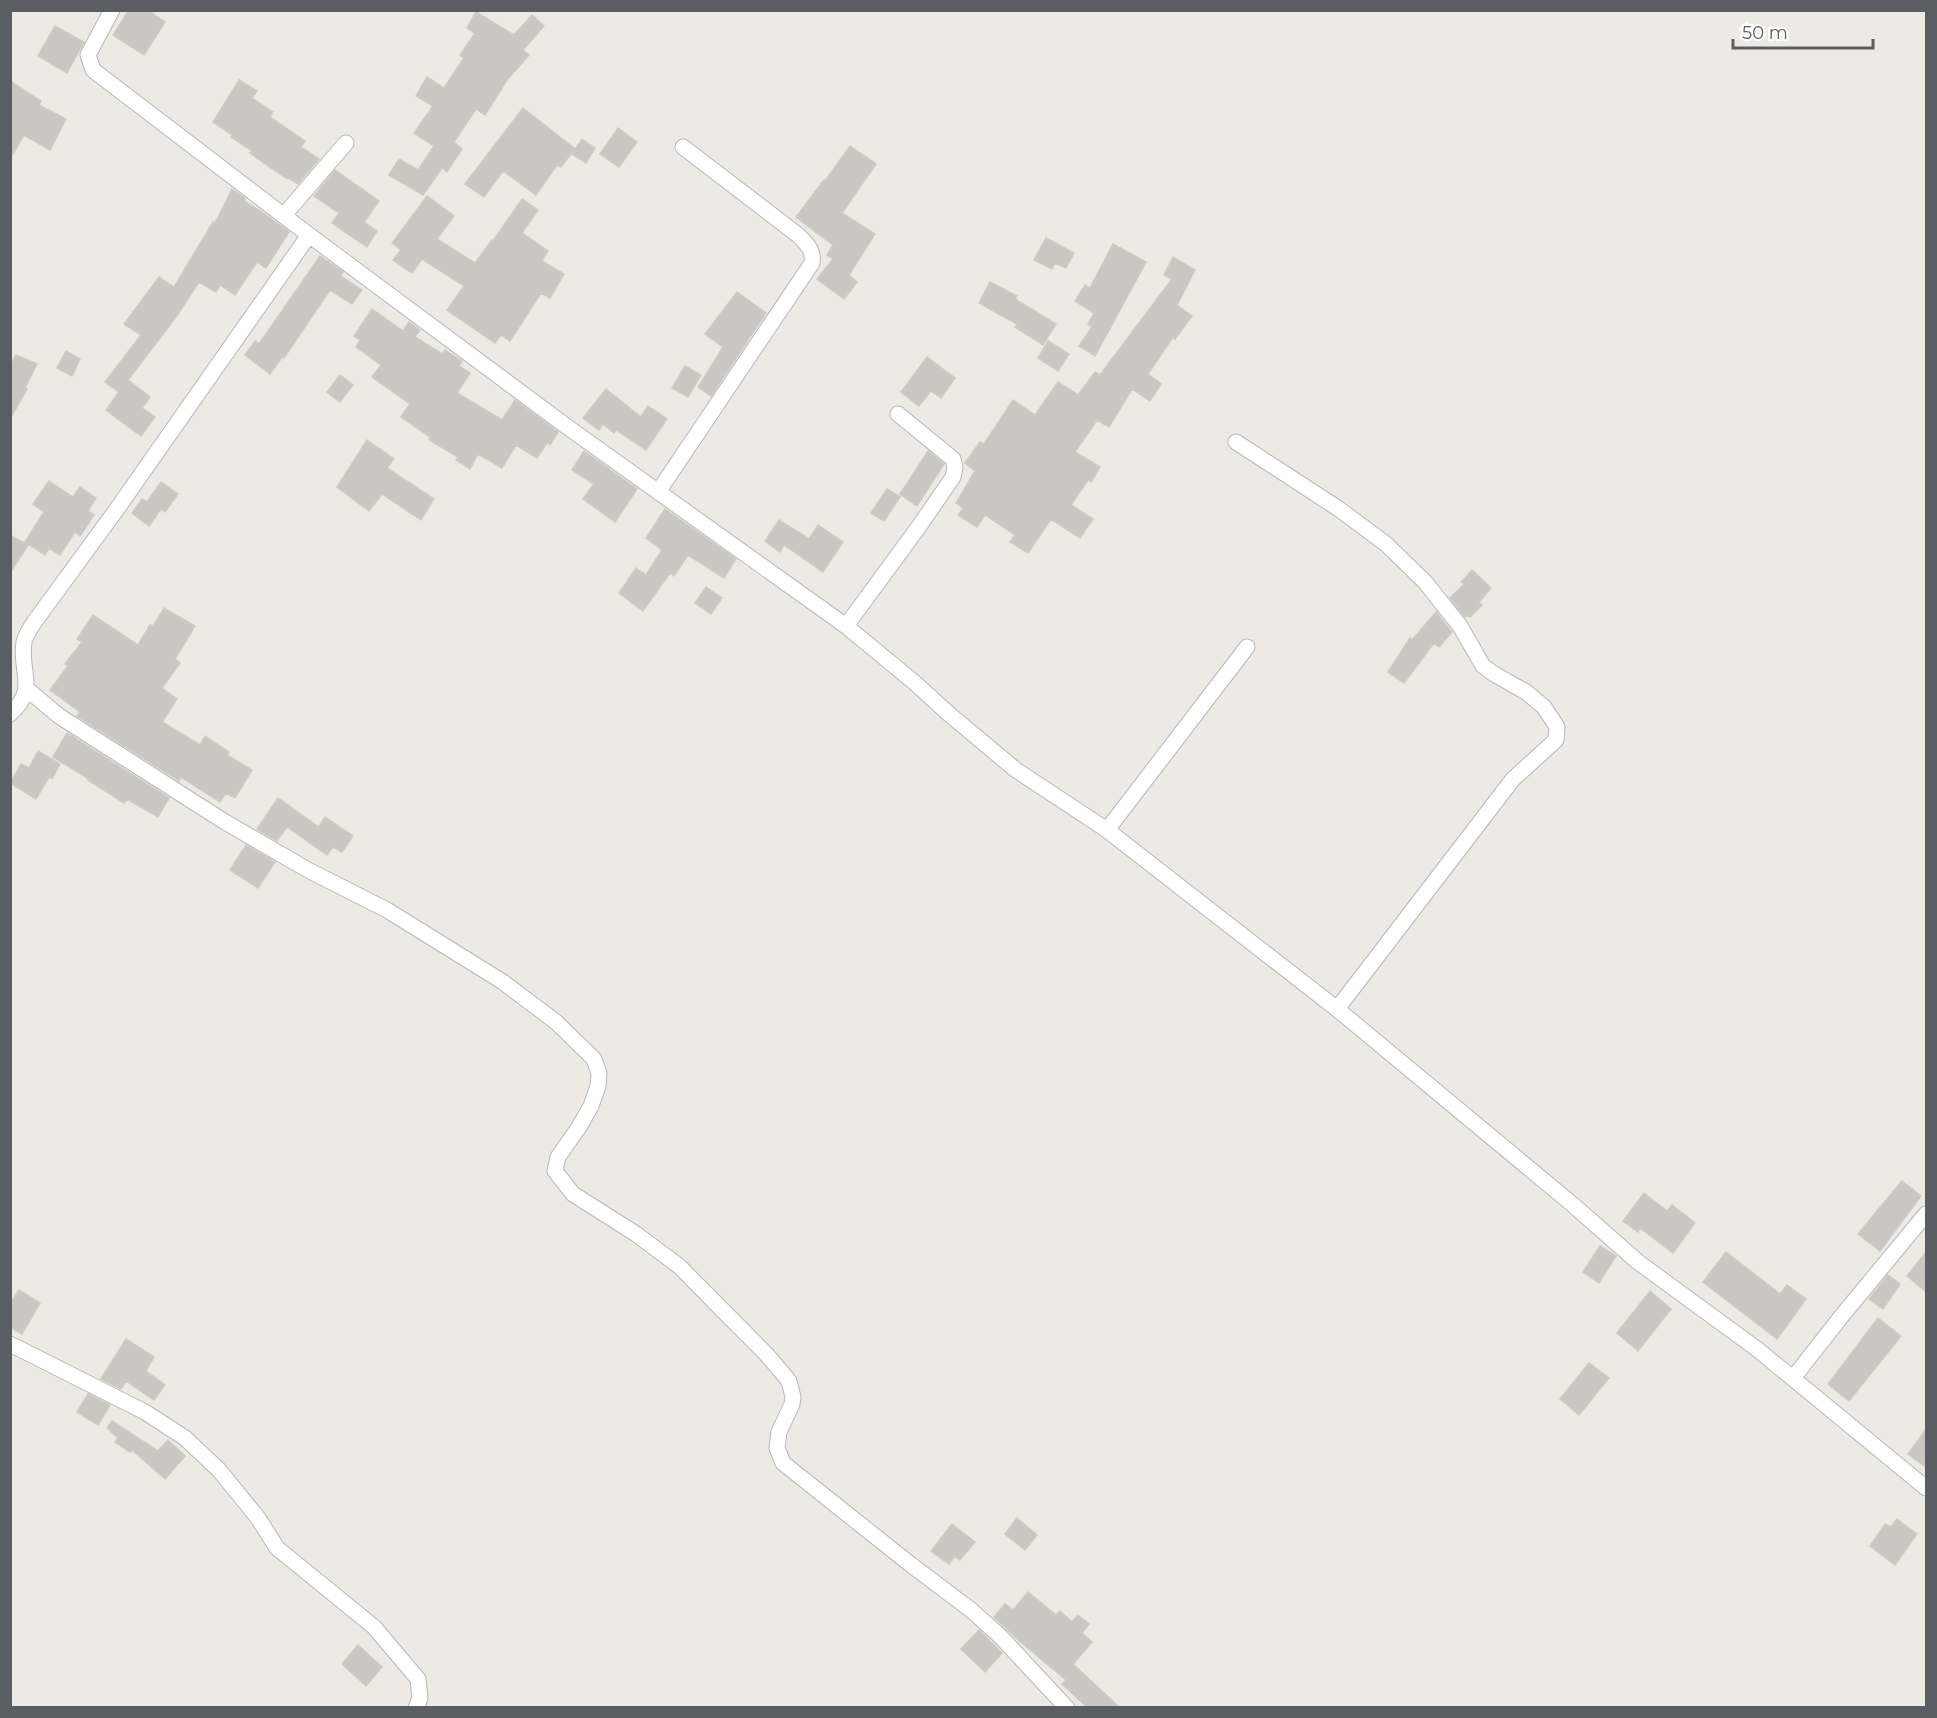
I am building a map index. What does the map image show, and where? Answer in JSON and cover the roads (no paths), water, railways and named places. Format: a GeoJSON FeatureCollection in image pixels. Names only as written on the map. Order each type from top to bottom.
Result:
{"type":"FeatureCollection","features":[{"type":"Feature","properties":{"kind":"street"},"geometry":{"type":"LineString","coordinates":[[112,10],[88,55],[93,70],[285,214],[309,235],[658,492],[846,626],[1016,770],[1107,830],[1337,1009],[1572,1204],[1638,1262],[1757,1349],[1926,1488]]}},
{"type":"Feature","properties":{"kind":"street"},"geometry":{"type":"LineString","coordinates":[[285,214],[346,143]]}},
{"type":"Feature","properties":{"kind":"street"},"geometry":{"type":"LineString","coordinates":[[658,492],[812,263],[813,256],[811,250],[798,235],[683,147]]}},
{"type":"Feature","properties":{"kind":"street"},"geometry":{"type":"LineString","coordinates":[[10,714],[28,690],[24,644],[35,621],[309,235]]}},
{"type":"Feature","properties":{"kind":"street"},"geometry":{"type":"LineString","coordinates":[[846,626],[920,525],[952,477],[955,467],[953,459],[898,414]]}},
{"type":"Feature","properties":{"kind":"street"},"geometry":{"type":"LineString","coordinates":[[1236,442],[1339,509],[1386,544],[1425,582],[1461,626],[1483,666],[1526,692],[1544,707],[1557,727],[1556,740],[1513,779],[1337,1009]]}},
{"type":"Feature","properties":{"kind":"street"},"geometry":{"type":"LineString","coordinates":[[1107,830],[1248,648]]}},
{"type":"Feature","properties":{"kind":"street"},"geometry":{"type":"LineString","coordinates":[[28,690],[59,716],[225,822],[308,870],[387,910],[503,982],[578,1041],[598,1066],[599,1079],[586,1117],[558,1157],[555,1171],[562,1183],[573,1194],[636,1234],[679,1266],[768,1356],[789,1381],[793,1396],[792,1404],[779,1432],[777,1448],[783,1463],[971,1610],[1000,1636],[1067,1707]]}},
{"type":"Feature","properties":{"kind":"street"},"geometry":{"type":"LineString","coordinates":[[1793,1378],[1926,1214]]}},
{"type":"Feature","properties":{"kind":"street"},"geometry":{"type":"LineString","coordinates":[[10,1344],[145,1412],[185,1438],[219,1470],[258,1518],[277,1548],[374,1628],[389,1645],[418,1679],[420,1698],[417,1707]]}}]}
